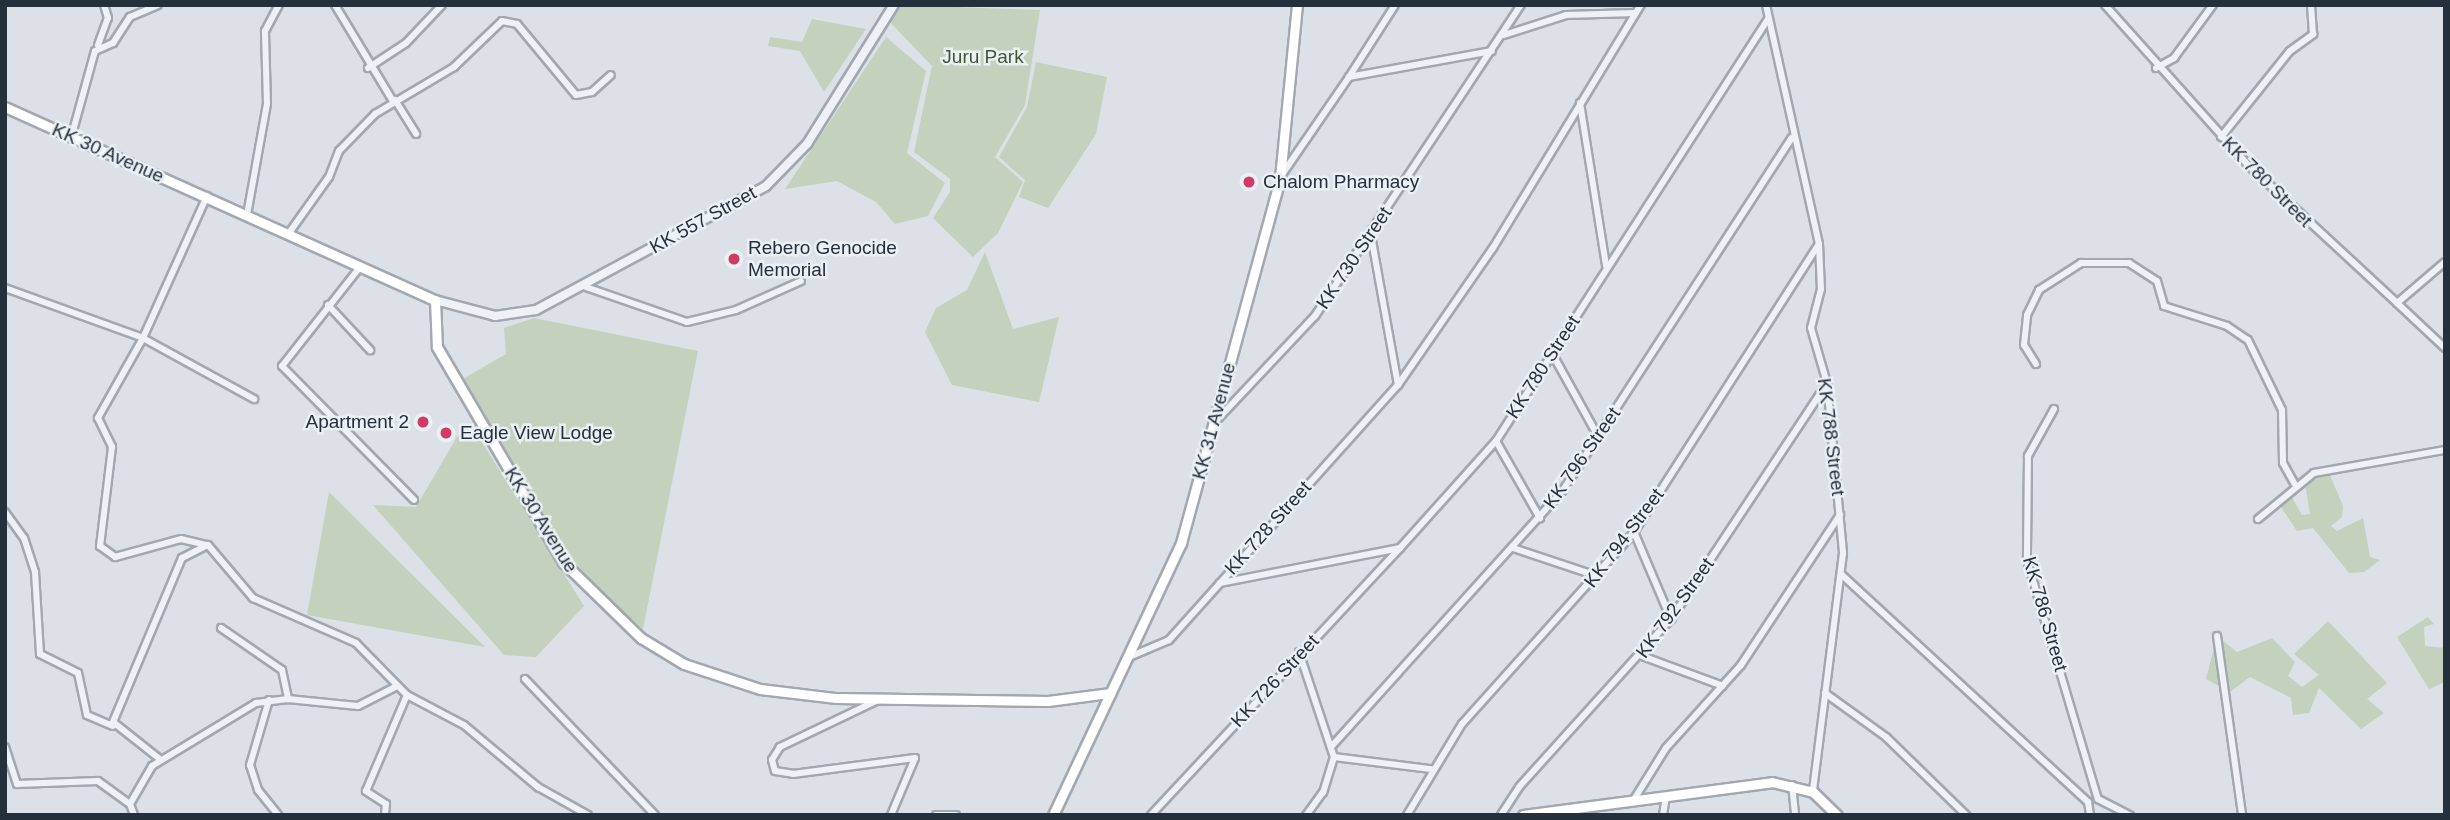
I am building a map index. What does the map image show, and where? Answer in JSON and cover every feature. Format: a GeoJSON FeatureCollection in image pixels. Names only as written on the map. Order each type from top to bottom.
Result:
{"type":"FeatureCollection","features":[{"type":"Feature","properties":{"kind":"main road","name":"KK 31 Avenue"},"geometry":{"type":"LineString","coordinates":[[1053,814],[1181,542],[1280,178],[1297,5]]}},
{"type":"Feature","properties":{"kind":"main road","name":"KK 30 Avenue"},"geometry":{"type":"LineString","coordinates":[[5,107],[435,300],[433,336],[443,357],[563,562],[598,602],[673,658],[724,678],[797,694],[1048,701],[1110,693]]}},
{"type":"Feature","properties":{"kind":"main road"},"geometry":{"type":"LineString","coordinates":[[1523,815],[1792,784],[1813,792],[1837,815]]}},
{"type":"Feature","properties":{"kind":"street"},"geometry":{"type":"LineString","coordinates":[[71,138],[108,18],[104,5]]}},
{"type":"Feature","properties":{"kind":"street"},"geometry":{"type":"LineString","coordinates":[[98,46],[113,43],[131,17],[158,5]]}},
{"type":"Feature","properties":{"kind":"street"},"geometry":{"type":"LineString","coordinates":[[247,215],[267,104],[265,31],[279,5]]}},
{"type":"Feature","properties":{"kind":"street"},"geometry":{"type":"LineString","coordinates":[[335,5],[368,68],[394,100],[416,134]]}},
{"type":"Feature","properties":{"kind":"street"},"geometry":{"type":"LineString","coordinates":[[368,68],[406,43],[442,5]]}},
{"type":"Feature","properties":{"kind":"street","name":"KK 557 Street"},"geometry":{"type":"LineString","coordinates":[[435,300],[466,311],[514,315],[583,286],[782,172],[894,5]]}},
{"type":"Feature","properties":{"kind":"street"},"geometry":{"type":"LineString","coordinates":[[1280,178],[1395,5]]}},
{"type":"Feature","properties":{"kind":"street","name":"KK 730 Street"},"geometry":{"type":"LineString","coordinates":[[1214,424],[1301,334],[1371,235],[1521,5]]}},
{"type":"Feature","properties":{"kind":"street","name":"KK 728 Street"},"geometry":{"type":"LineString","coordinates":[[1129,657],[1165,644],[1398,384],[1493,248],[1641,5]]}},
{"type":"Feature","properties":{"kind":"street","name":"KK 780 Street"},"geometry":{"type":"LineString","coordinates":[[2105,5],[2156,68],[2221,137],[2445,348]]}},
{"type":"Feature","properties":{"kind":"street"},"geometry":{"type":"LineString","coordinates":[[2156,68],[2174,58],[2213,5]]}},
{"type":"Feature","properties":{"kind":"street"},"geometry":{"type":"LineString","coordinates":[[2221,137],[2290,51],[2313,34],[2311,5]]}},
{"type":"Feature","properties":{"kind":"street","name":"KK 788 Street"},"geometry":{"type":"LineString","coordinates":[[1767,6],[1792,138],[1819,244],[1821,289],[1811,328],[1826,383],[1840,515],[1842,575],[1813,792]]}},
{"type":"Feature","properties":{"kind":"street"},"geometry":{"type":"LineString","coordinates":[[1502,36],[1566,15],[1635,13]]}},
{"type":"Feature","properties":{"kind":"street"},"geometry":{"type":"LineString","coordinates":[[289,233],[329,177],[339,151],[394,100],[454,67],[507,19],[576,95],[592,92],[611,75]]}},
{"type":"Feature","properties":{"kind":"street","name":"KK 780 Street"},"geometry":{"type":"LineString","coordinates":[[1400,548],[1496,441],[1553,355],[1606,266],[1769,19]]}},
{"type":"Feature","properties":{"kind":"street"},"geometry":{"type":"LineString","coordinates":[[1349,77],[1492,51]]}},
{"type":"Feature","properties":{"kind":"street"},"geometry":{"type":"LineString","coordinates":[[1580,103],[1606,266]]}},
{"type":"Feature","properties":{"kind":"street","name":"KK 796 Street"},"geometry":{"type":"LineString","coordinates":[[1331,747],[1540,518],[1600,438],[1792,138]]}},
{"type":"Feature","properties":{"kind":"street"},"geometry":{"type":"LineString","coordinates":[[207,196],[143,338],[97,422],[112,447],[100,547],[115,557],[181,539],[208,545],[253,598],[356,643],[407,695],[485,739],[564,805],[572,815]]}},
{"type":"Feature","properties":{"kind":"street"},"geometry":{"type":"LineString","coordinates":[[1371,235],[1398,384]]}},
{"type":"Feature","properties":{"kind":"street","name":"KK 794 Street"},"geometry":{"type":"LineString","coordinates":[[1407,815],[1431,769],[1462,724],[1634,532],[1819,244]]}},
{"type":"Feature","properties":{"kind":"street"},"geometry":{"type":"LineString","coordinates":[[2397,303],[2445,262]]}},
{"type":"Feature","properties":{"kind":"street"},"geometry":{"type":"LineString","coordinates":[[2036,364],[2024,345],[2027,315],[2039,290],[2081,263],[2129,263],[2157,281],[2164,306],[2227,326],[2248,340],[2282,410],[2283,463],[2295,485]]}},
{"type":"Feature","properties":{"kind":"street"},"geometry":{"type":"LineString","coordinates":[[360,267],[282,366],[414,500]]}},
{"type":"Feature","properties":{"kind":"street"},"geometry":{"type":"LineString","coordinates":[[583,286],[643,310],[694,322],[801,281]]}},
{"type":"Feature","properties":{"kind":"street"},"geometry":{"type":"LineString","coordinates":[[5,288],[143,338],[254,399]]}},
{"type":"Feature","properties":{"kind":"street"},"geometry":{"type":"LineString","coordinates":[[328,305],[370,350]]}},
{"type":"Feature","properties":{"kind":"street"},"geometry":{"type":"LineString","coordinates":[[1553,355],[1600,438]]}},
{"type":"Feature","properties":{"kind":"street","name":"KK 792 Street"},"geometry":{"type":"LineString","coordinates":[[1501,815],[1519,787],[1642,656],[1671,619],[1826,383]]}},
{"type":"Feature","properties":{"kind":"street","name":"KK 786 Street"},"geometry":{"type":"LineString","coordinates":[[2054,409],[2028,456],[2027,560],[2098,799]]}},
{"type":"Feature","properties":{"kind":"street"},"geometry":{"type":"LineString","coordinates":[[1496,441],[1540,518]]}},
{"type":"Feature","properties":{"kind":"street"},"geometry":{"type":"LineString","coordinates":[[2258,519],[2295,485],[2327,469],[2445,450]]}},
{"type":"Feature","properties":{"kind":"street"},"geometry":{"type":"LineString","coordinates":[[5,512],[24,538],[35,572],[40,654],[78,673],[87,715],[113,726],[161,760]]}},
{"type":"Feature","properties":{"kind":"street"},"geometry":{"type":"LineString","coordinates":[[1633,801],[1666,748],[1723,686],[1840,515]]}},
{"type":"Feature","properties":{"kind":"street"},"geometry":{"type":"LineString","coordinates":[[1634,532],[1671,619]]}},
{"type":"Feature","properties":{"kind":"street"},"geometry":{"type":"LineString","coordinates":[[113,726],[182,558],[208,545]]}},
{"type":"Feature","properties":{"kind":"street"},"geometry":{"type":"LineString","coordinates":[[1220,583],[1400,548]]}},
{"type":"Feature","properties":{"kind":"street","name":"KK 726 Street"},"geometry":{"type":"LineString","coordinates":[[1152,815],[1299,652],[1400,548]]}},
{"type":"Feature","properties":{"kind":"street"},"geometry":{"type":"LineString","coordinates":[[1513,548],[1597,576]]}},
{"type":"Feature","properties":{"kind":"street"},"geometry":{"type":"LineString","coordinates":[[1842,575],[2088,802],[2090,815]]}},
{"type":"Feature","properties":{"kind":"street"},"geometry":{"type":"LineString","coordinates":[[221,628],[282,670],[288,699]]}},
{"type":"Feature","properties":{"kind":"street"},"geometry":{"type":"LineString","coordinates":[[2217,636],[2242,815]]}},
{"type":"Feature","properties":{"kind":"street"},"geometry":{"type":"LineString","coordinates":[[1299,652],[1334,757],[1323,792],[1306,815]]}},
{"type":"Feature","properties":{"kind":"street"},"geometry":{"type":"LineString","coordinates":[[1642,656],[1723,686]]}},
{"type":"Feature","properties":{"kind":"street"},"geometry":{"type":"LineString","coordinates":[[525,678],[655,815]]}},
{"type":"Feature","properties":{"kind":"street"},"geometry":{"type":"LineString","coordinates":[[5,747],[17,784],[87,779],[107,784],[133,812],[161,760],[270,700],[288,699],[358,706],[397,686]]}},
{"type":"Feature","properties":{"kind":"street"},"geometry":{"type":"LineString","coordinates":[[1825,693],[1886,737],[1966,815]]}},
{"type":"Feature","properties":{"kind":"street"},"geometry":{"type":"LineString","coordinates":[[384,815],[386,804],[366,791],[407,695]]}},
{"type":"Feature","properties":{"kind":"street"},"geometry":{"type":"LineString","coordinates":[[886,696],[780,747],[772,760],[775,771],[793,774],[915,758],[891,815]]}},
{"type":"Feature","properties":{"kind":"street"},"geometry":{"type":"LineString","coordinates":[[270,700],[250,765],[258,790],[278,815]]}},
{"type":"Feature","properties":{"kind":"street"},"geometry":{"type":"LineString","coordinates":[[1334,757],[1431,769]]}},
{"type":"Feature","properties":{"kind":"street"},"geometry":{"type":"LineString","coordinates":[[1792,784],[1795,815]]}},
{"type":"Feature","properties":{"kind":"street"},"geometry":{"type":"LineString","coordinates":[[1663,815],[1666,797]]}},
{"type":"Feature","properties":{"kind":"street"},"geometry":{"type":"LineString","coordinates":[[2088,802],[2098,799],[2130,815]]}},
{"type":"Feature","properties":{"kind":"street"},"geometry":{"type":"LineString","coordinates":[[564,805],[588,815]]}},
{"type":"Feature","properties":{"kind":"street"},"geometry":{"type":"LineString","coordinates":[[936,815],[956,815]]}},
{"type":"Feature","properties":{"kind":"green space","name":"Juru Park"},"geometry":{"type":"Polygon","coordinates":[[[897,5],[1040,10],[1025,105],[995,157],[1023,182],[998,233],[973,257],[933,218],[950,192],[950,179],[914,152],[932,66],[887,19],[897,5]]]}},
{"type":"Feature","properties":{"kind":"green space"},"geometry":{"type":"Polygon","coordinates":[[[812,19],[866,29],[824,92],[800,51],[768,46],[770,37],[802,42],[812,19]]]}},
{"type":"Feature","properties":{"kind":"green space"},"geometry":{"type":"Polygon","coordinates":[[[886,37],[926,71],[907,153],[945,183],[928,216],[895,224],[876,202],[837,181],[785,189],[886,37]]]}},
{"type":"Feature","properties":{"kind":"green space"},"geometry":{"type":"Polygon","coordinates":[[[1036,62],[1107,77],[1096,134],[1048,208],[1019,197],[1025,180],[999,157],[1027,107],[1036,62]]]}},
{"type":"Feature","properties":{"kind":"green space"},"geometry":{"type":"Polygon","coordinates":[[[985,252],[1013,329],[1059,317],[1039,402],[952,385],[925,332],[936,308],[967,290],[985,252]]]}},
{"type":"Feature","properties":{"kind":"green space"},"geometry":{"type":"Polygon","coordinates":[[[534,318],[698,351],[643,629],[599,592],[557,539],[461,380],[506,354],[504,328],[534,318]]]}},
{"type":"Feature","properties":{"kind":"green space"},"geometry":{"type":"Polygon","coordinates":[[[475,431],[584,606],[536,657],[504,655],[373,505],[416,507],[457,437],[475,431]]]}},
{"type":"Feature","properties":{"kind":"green space"},"geometry":{"type":"Polygon","coordinates":[[[2329,473],[2343,506],[2342,517],[2331,526],[2337,531],[2363,518],[2370,557],[2380,560],[2364,572],[2349,573],[2313,528],[2297,531],[2279,504],[2290,494],[2302,515],[2310,514],[2305,484],[2329,473]]]}},
{"type":"Feature","properties":{"kind":"green space"},"geometry":{"type":"Polygon","coordinates":[[[329,492],[485,647],[307,615],[329,492]]]}},
{"type":"Feature","properties":{"kind":"green space"},"geometry":{"type":"Polygon","coordinates":[[[2428,617],[2434,624],[2424,627],[2425,646],[2445,648],[2445,682],[2429,689],[2397,637],[2428,617]]]}},
{"type":"Feature","properties":{"kind":"green space"},"geometry":{"type":"Polygon","coordinates":[[[2328,621],[2387,683],[2367,699],[2384,713],[2361,729],[2319,688],[2309,713],[2293,715],[2291,698],[2250,677],[2230,692],[2206,679],[2217,636],[2237,652],[2272,638],[2295,662],[2288,676],[2302,687],[2319,675],[2294,654],[2328,621]]]}},
{"type":"Feature","properties":{"kind":"place","name":"Chalom Pharmacy"},"geometry":{"type":"Point","coordinates":[1249,182]}},
{"type":"Feature","properties":{"kind":"place","name":"Rebero Genocide Memorial"},"geometry":{"type":"Point","coordinates":[734,259]}},
{"type":"Feature","properties":{"kind":"place","name":"Apartment 2"},"geometry":{"type":"Point","coordinates":[423,422]}},
{"type":"Feature","properties":{"kind":"place","name":"Eagle View Lodge"},"geometry":{"type":"Point","coordinates":[446,433]}}]}
